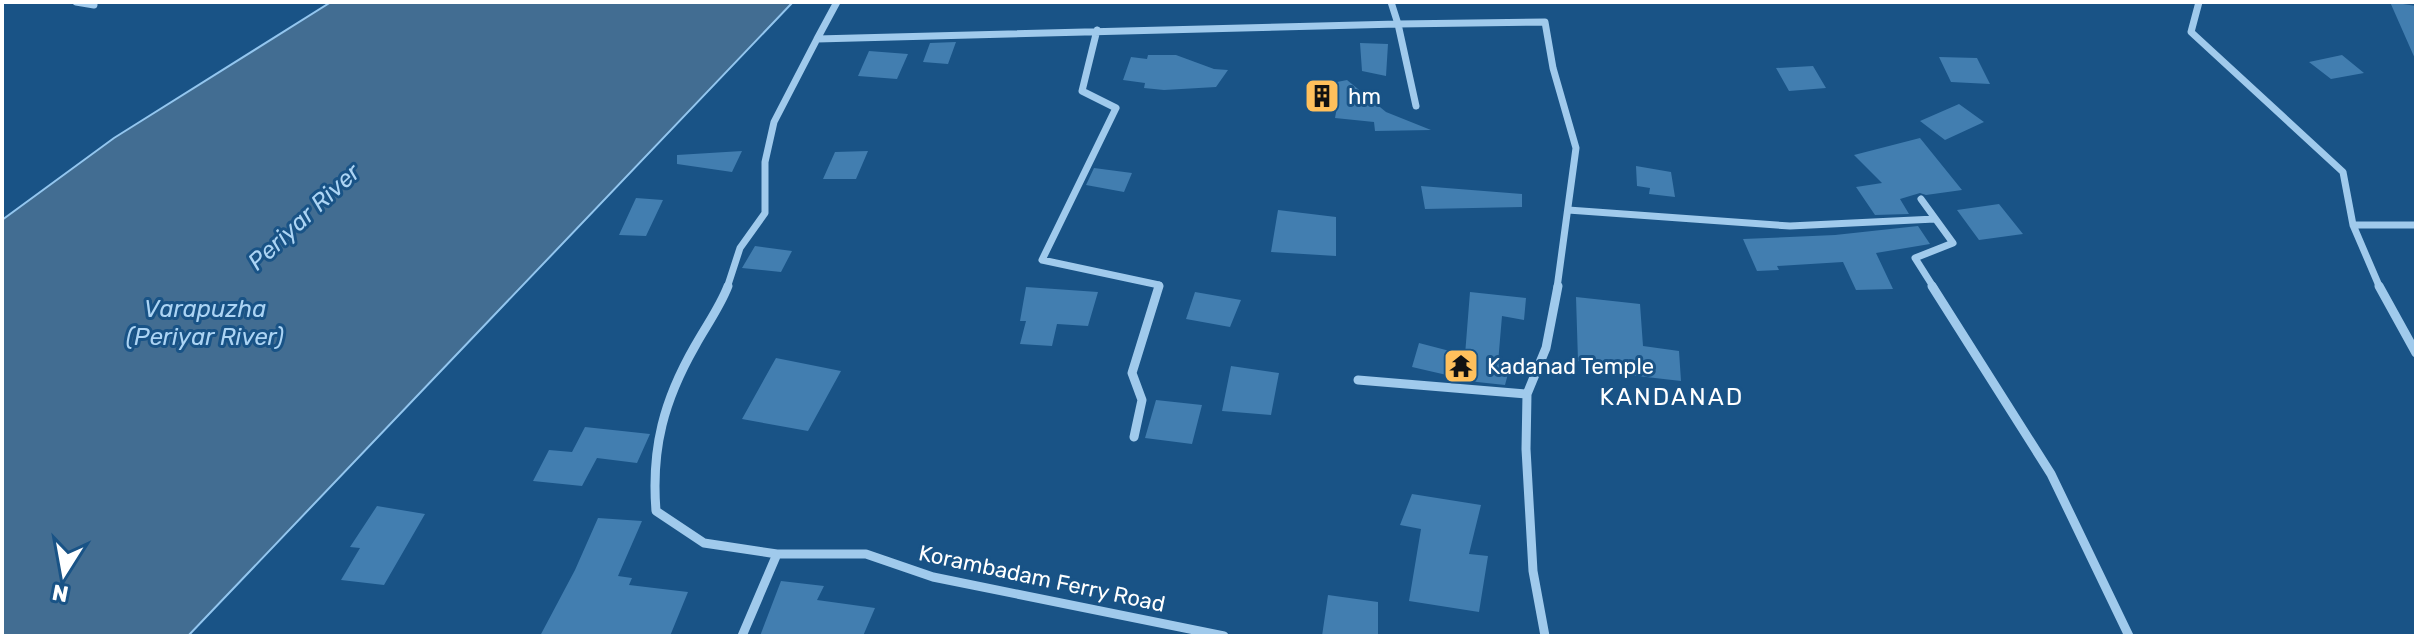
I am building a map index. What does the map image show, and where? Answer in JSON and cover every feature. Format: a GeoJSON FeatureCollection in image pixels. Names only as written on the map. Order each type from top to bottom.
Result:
{"type":"FeatureCollection","features":[{"type":"Feature","properties":{"kind":"street"},"geometry":{"type":"LineString","coordinates":[[76,2],[94,5]]}},
{"type":"Feature","properties":{"kind":"street","name":"Korambadam Ferry Road"},"geometry":{"type":"LineString","coordinates":[[837,2],[775,110],[762,176],[765,213],[738,252],[726,292],[679,371],[656,433],[651,471],[656,511],[704,543],[777,554],[866,554],[933,577],[1224,636]]}},
{"type":"Feature","properties":{"kind":"street"},"geometry":{"type":"LineString","coordinates":[[1391,2],[1416,106]]}},
{"type":"Feature","properties":{"kind":"street"},"geometry":{"type":"LineString","coordinates":[[2199,2],[2191,32],[2343,172],[2353,225],[2376,280],[2416,353]]}},
{"type":"Feature","properties":{"kind":"street"},"geometry":{"type":"LineString","coordinates":[[817,39],[1097,30],[1545,22],[1553,68],[1576,148],[1546,348],[1527,394],[1526,449],[1533,571],[1545,636]]}},
{"type":"Feature","properties":{"kind":"street"},"geometry":{"type":"LineString","coordinates":[[1097,30],[1082,91],[1116,108],[1042,260],[1159,285],[1132,373],[1142,400],[1134,437]]}},
{"type":"Feature","properties":{"kind":"street"},"geometry":{"type":"LineString","coordinates":[[1921,199],[1953,243],[1915,258],[2051,474],[2129,636]]}},
{"type":"Feature","properties":{"kind":"street"},"geometry":{"type":"LineString","coordinates":[[1568,210],[1790,226],[1935,219]]}},
{"type":"Feature","properties":{"kind":"street"},"geometry":{"type":"LineString","coordinates":[[2353,225],[2416,225]]}},
{"type":"Feature","properties":{"kind":"street"},"geometry":{"type":"LineString","coordinates":[[1358,380],[1527,394]]}},
{"type":"Feature","properties":{"kind":"street"},"geometry":{"type":"LineString","coordinates":[[742,636],[777,554]]}},
{"type":"Feature","properties":{"kind":"water","name":"Varapuzha (Periyar River)"},"geometry":{"type":"Polygon","coordinates":[[[331,2],[793,2],[188,636],[2,636],[2,220],[114,138],[331,2]]]}},
{"type":"Feature","properties":{"kind":"building"},"geometry":{"type":"Polygon","coordinates":[[[2390,2],[2416,6],[2416,61],[2390,2]]]}},
{"type":"Feature","properties":{"kind":"building"},"geometry":{"type":"Polygon","coordinates":[[[956,42],[948,64],[923,62],[930,43],[956,42]]]}},
{"type":"Feature","properties":{"kind":"building"},"geometry":{"type":"Polygon","coordinates":[[[1360,43],[1388,44],[1386,76],[1362,71],[1360,43]]]}},
{"type":"Feature","properties":{"kind":"building"},"geometry":{"type":"Polygon","coordinates":[[[869,51],[908,54],[897,79],[858,76],[869,51]]]}},
{"type":"Feature","properties":{"kind":"building"},"geometry":{"type":"Polygon","coordinates":[[[1148,55],[1176,55],[1214,69],[1228,70],[1216,87],[1164,90],[1144,88],[1145,83],[1123,80],[1131,57],[1147,59],[1148,55]]]}},
{"type":"Feature","properties":{"kind":"building"},"geometry":{"type":"Polygon","coordinates":[[[2342,55],[2364,73],[2331,79],[2309,62],[2342,55]]]}},
{"type":"Feature","properties":{"kind":"building"},"geometry":{"type":"Polygon","coordinates":[[[1939,57],[1977,58],[1990,84],[1951,82],[1939,57]]]}},
{"type":"Feature","properties":{"kind":"building"},"geometry":{"type":"Polygon","coordinates":[[[1813,66],[1826,88],[1789,91],[1776,68],[1813,66]]]}},
{"type":"Feature","properties":{"kind":"building"},"geometry":{"type":"Polygon","coordinates":[[[1347,80],[1386,112],[1431,130],[1375,131],[1374,122],[1335,118],[1337,107],[1312,104],[1317,86],[1347,80]]]}},
{"type":"Feature","properties":{"kind":"building"},"geometry":{"type":"Polygon","coordinates":[[[1959,104],[1984,122],[1945,140],[1920,121],[1959,104]]]}},
{"type":"Feature","properties":{"kind":"building"},"geometry":{"type":"Polygon","coordinates":[[[1920,138],[1962,190],[1926,195],[1920,193],[1900,199],[1909,214],[1875,215],[1856,187],[1882,183],[1854,155],[1920,138]]]}},
{"type":"Feature","properties":{"kind":"building"},"geometry":{"type":"Polygon","coordinates":[[[742,151],[732,172],[677,164],[677,155],[742,151]]]}},
{"type":"Feature","properties":{"kind":"building"},"geometry":{"type":"Polygon","coordinates":[[[868,151],[856,179],[823,179],[835,152],[868,151]]]}},
{"type":"Feature","properties":{"kind":"building"},"geometry":{"type":"Polygon","coordinates":[[[1636,166],[1671,172],[1675,197],[1649,194],[1650,188],[1637,186],[1636,166]]]}},
{"type":"Feature","properties":{"kind":"building"},"geometry":{"type":"Polygon","coordinates":[[[1094,168],[1132,173],[1124,192],[1086,185],[1094,168]]]}},
{"type":"Feature","properties":{"kind":"building"},"geometry":{"type":"Polygon","coordinates":[[[1421,186],[1522,194],[1522,207],[1425,209],[1421,186]]]}},
{"type":"Feature","properties":{"kind":"building"},"geometry":{"type":"Polygon","coordinates":[[[636,198],[663,200],[646,236],[619,235],[636,198]]]}},
{"type":"Feature","properties":{"kind":"building"},"geometry":{"type":"Polygon","coordinates":[[[1999,204],[2023,234],[1979,240],[1957,210],[1999,204]]]}},
{"type":"Feature","properties":{"kind":"building"},"geometry":{"type":"Polygon","coordinates":[[[1278,210],[1336,217],[1336,256],[1271,252],[1278,210]]]}},
{"type":"Feature","properties":{"kind":"building"},"geometry":{"type":"Polygon","coordinates":[[[1918,226],[1930,244],[1876,253],[1893,289],[1856,290],[1843,262],[1777,266],[1779,270],[1757,271],[1743,239],[1835,235],[1918,226]]]}},
{"type":"Feature","properties":{"kind":"building"},"geometry":{"type":"Polygon","coordinates":[[[755,246],[792,251],[781,272],[742,268],[755,246]]]}},
{"type":"Feature","properties":{"kind":"building"},"geometry":{"type":"Polygon","coordinates":[[[1026,287],[1098,292],[1088,326],[1057,324],[1052,346],[1020,344],[1026,321],[1020,321],[1026,287]]]}},
{"type":"Feature","properties":{"kind":"building"},"geometry":{"type":"Polygon","coordinates":[[[1195,292],[1241,300],[1230,327],[1186,319],[1195,292]]]}},
{"type":"Feature","properties":{"kind":"building"},"geometry":{"type":"Polygon","coordinates":[[[1470,292],[1526,298],[1524,320],[1502,316],[1498,363],[1510,366],[1505,385],[1412,367],[1419,343],[1465,355],[1470,292]]]}},
{"type":"Feature","properties":{"kind":"building"},"geometry":{"type":"Polygon","coordinates":[[[1576,297],[1640,304],[1643,346],[1679,351],[1681,381],[1594,371],[1594,364],[1578,361],[1576,297]]]}},
{"type":"Feature","properties":{"kind":"building"},"geometry":{"type":"Polygon","coordinates":[[[776,358],[841,371],[808,431],[742,419],[776,358]]]}},
{"type":"Feature","properties":{"kind":"building"},"geometry":{"type":"Polygon","coordinates":[[[1231,366],[1279,373],[1271,415],[1222,411],[1231,366]]]}},
{"type":"Feature","properties":{"kind":"building"},"geometry":{"type":"Polygon","coordinates":[[[1156,400],[1202,405],[1192,444],[1145,438],[1156,400]]]}},
{"type":"Feature","properties":{"kind":"building"},"geometry":{"type":"Polygon","coordinates":[[[585,427],[650,434],[637,463],[597,458],[582,486],[533,481],[549,450],[572,452],[585,427]]]}},
{"type":"Feature","properties":{"kind":"building"},"geometry":{"type":"Polygon","coordinates":[[[1412,494],[1481,505],[1469,554],[1488,556],[1479,612],[1409,601],[1421,529],[1400,525],[1412,494]]]}},
{"type":"Feature","properties":{"kind":"building"},"geometry":{"type":"Polygon","coordinates":[[[377,506],[425,514],[384,585],[341,580],[360,548],[350,547],[377,506]]]}},
{"type":"Feature","properties":{"kind":"building"},"geometry":{"type":"Polygon","coordinates":[[[598,518],[642,521],[618,576],[632,578],[629,585],[688,592],[670,636],[540,636],[598,518]]]}},
{"type":"Feature","properties":{"kind":"building"},"geometry":{"type":"Polygon","coordinates":[[[781,581],[824,586],[817,600],[875,608],[863,636],[760,636],[781,581]]]}},
{"type":"Feature","properties":{"kind":"building"},"geometry":{"type":"Polygon","coordinates":[[[1328,595],[1378,602],[1378,636],[1322,636],[1328,595]]]}},
{"type":"Feature","properties":{"kind":"place","name":"hm"},"geometry":{"type":"Point","coordinates":[1322,96]}},
{"type":"Feature","properties":{"kind":"place","name":"Kadanad Temple"},"geometry":{"type":"Point","coordinates":[1461,366]}},
{"type":"Feature","properties":{"kind":"district","name":"KANDANAD"},"geometry":{"type":"Point","coordinates":[1672,397]}},
{"type":"Feature","properties":{"kind":"water label","name":"Periyar River"},"geometry":{"type":"Point","coordinates":[304,217]}}]}
